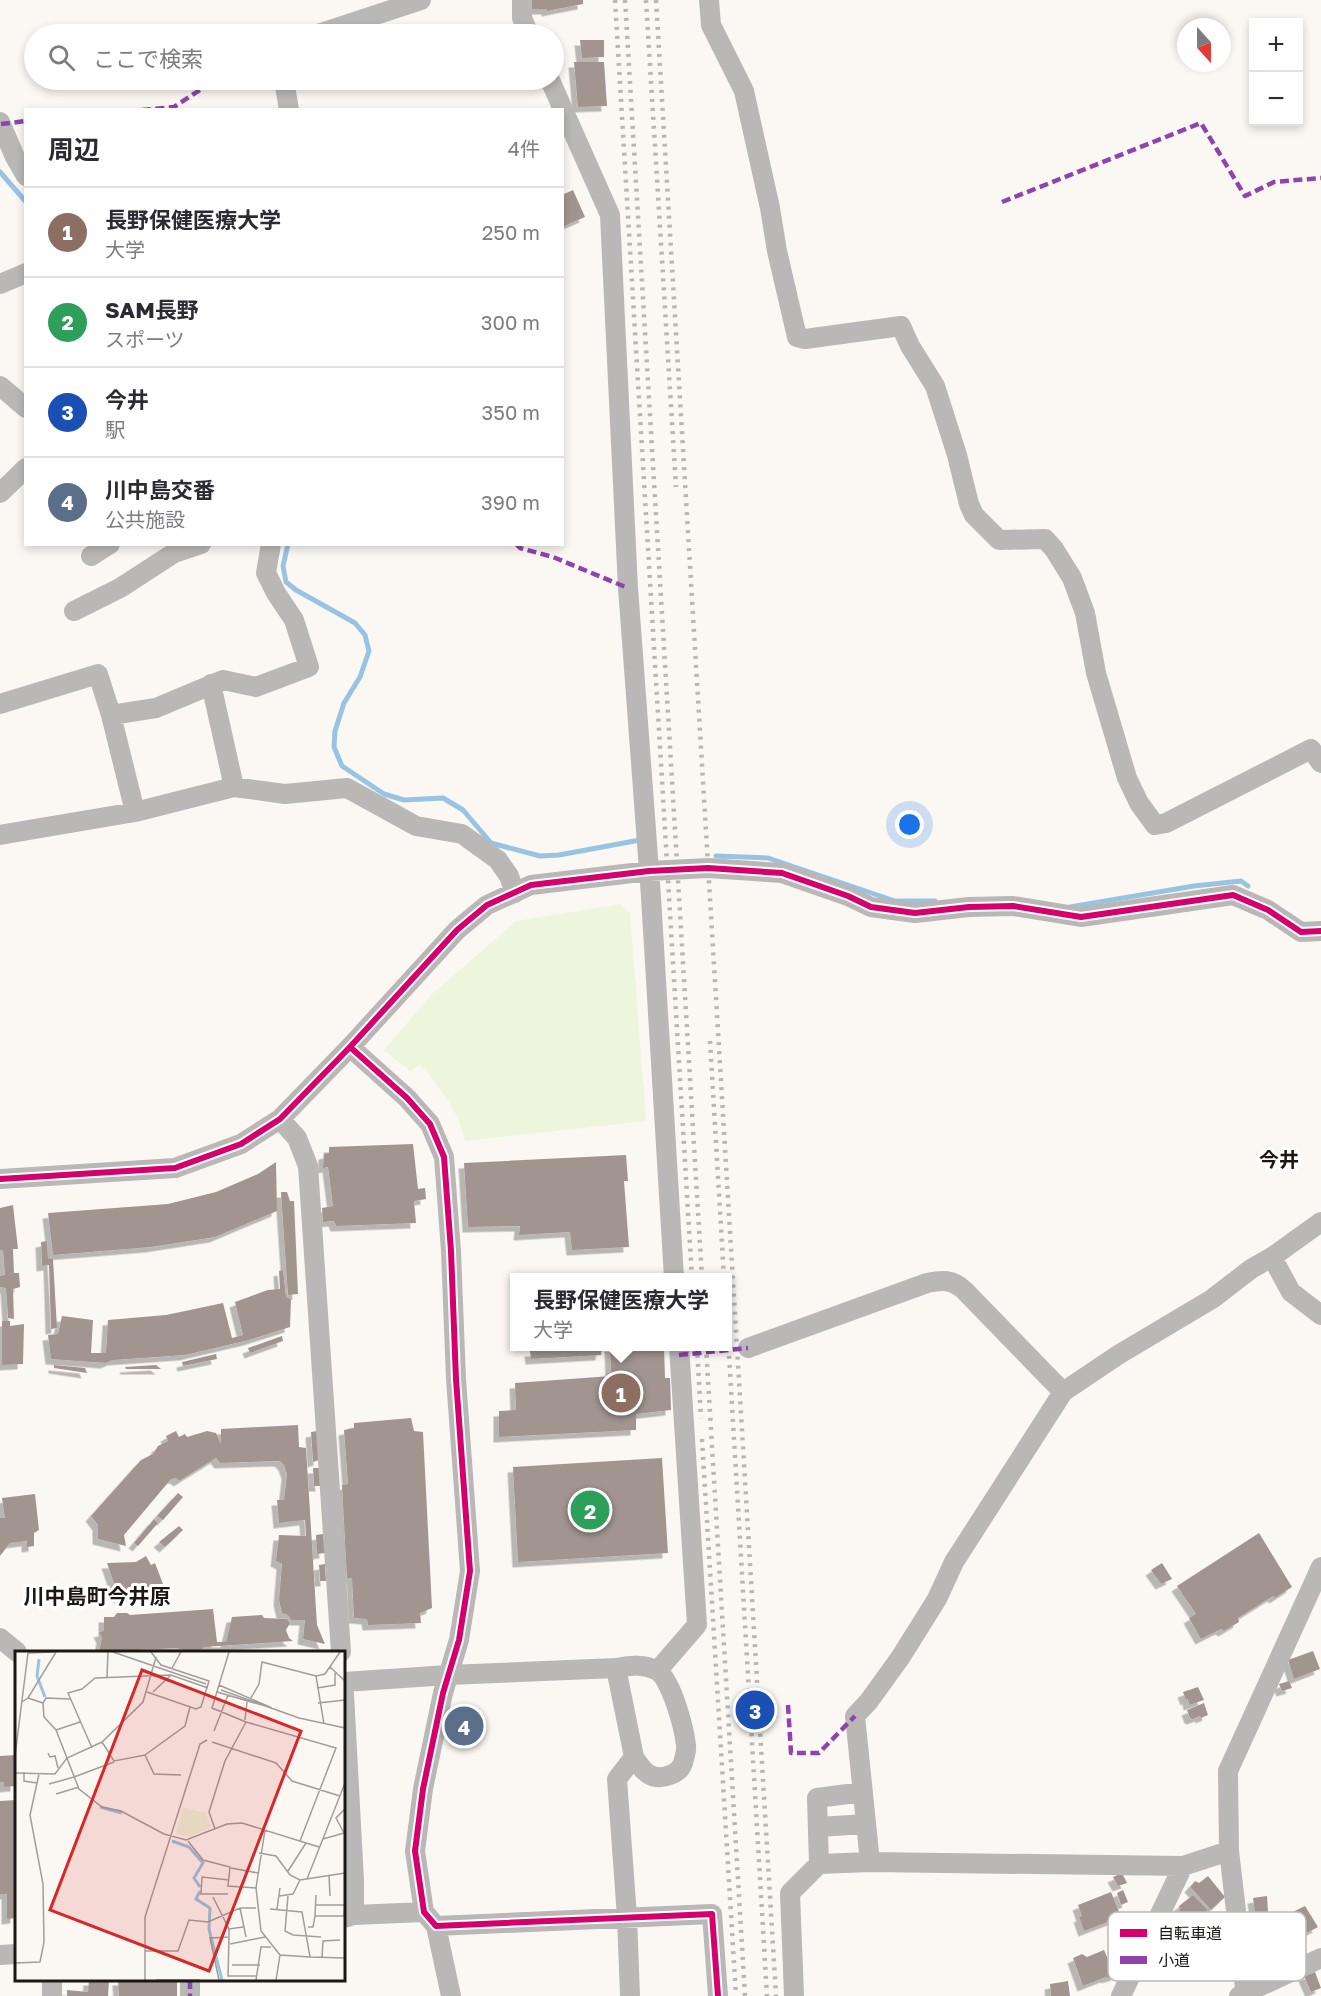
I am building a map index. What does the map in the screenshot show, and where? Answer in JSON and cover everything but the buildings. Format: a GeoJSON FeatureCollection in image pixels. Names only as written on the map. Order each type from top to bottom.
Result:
{"type":"FeatureCollection","features":[{"type":"Feature","properties":{"kind":"street"},"geometry":{"type":"LineString","coordinates":[[348,24],[421,0]]}},
{"type":"Feature","properties":{"kind":"street"},"geometry":{"type":"LineString","coordinates":[[522,0],[522,18],[525,24]]}},
{"type":"Feature","properties":{"kind":"street"},"geometry":{"type":"LineString","coordinates":[[709,0],[711,25],[744,91],[797,337],[805,339],[901,326],[910,346],[935,386],[974,515],[999,540],[1045,539],[1072,578],[1085,613],[1096,673],[1127,778],[1139,803],[1155,825],[1166,823],[1311,749],[1321,763]]}},
{"type":"Feature","properties":{"kind":"street"},"geometry":{"type":"LineString","coordinates":[[286,90],[289,108]]}},
{"type":"Feature","properties":{"kind":"street"},"geometry":{"type":"LineString","coordinates":[[554,90],[562,108]]}},
{"type":"Feature","properties":{"kind":"street"},"geometry":{"type":"LineString","coordinates":[[564,112],[610,215],[628,588],[649,871],[674,1273]]}},
{"type":"Feature","properties":{"kind":"street"},"geometry":{"type":"LineString","coordinates":[[0,122],[24,173]]}},
{"type":"Feature","properties":{"kind":"street"},"geometry":{"type":"LineString","coordinates":[[0,284],[24,274]]}},
{"type":"Feature","properties":{"kind":"street"},"geometry":{"type":"LineString","coordinates":[[0,386],[24,406]]}},
{"type":"Feature","properties":{"kind":"street"},"geometry":{"type":"LineString","coordinates":[[0,493],[24,470]]}},
{"type":"Feature","properties":{"kind":"street"},"geometry":{"type":"LineString","coordinates":[[91,556],[107,546]]}},
{"type":"Feature","properties":{"kind":"street"},"geometry":{"type":"LineString","coordinates":[[74,611],[120,588],[171,549],[189,546]]}},
{"type":"Feature","properties":{"kind":"street"},"geometry":{"type":"LineString","coordinates":[[111,715],[156,708],[223,680],[256,687],[309,667],[294,620],[266,573],[271,546]]}},
{"type":"Feature","properties":{"kind":"street"},"geometry":{"type":"LineString","coordinates":[[0,704],[98,674],[111,715],[135,812]]}},
{"type":"Feature","properties":{"kind":"street"},"geometry":{"type":"LineString","coordinates":[[211,684],[234,787]]}},
{"type":"Feature","properties":{"kind":"street"},"geometry":{"type":"LineString","coordinates":[[0,835],[135,812],[234,787],[285,794],[348,788],[416,826],[462,834],[498,860],[509,876],[515,892]]}},
{"type":"Feature","properties":{"kind":"street"},"geometry":{"type":"LineString","coordinates":[[0,1179],[176,1168],[241,1144],[280,1119],[350,1047],[457,930],[487,905],[531,885],[649,871],[708,868],[782,873],[848,896],[871,907],[915,913],[969,907],[1013,906],[1081,917],[1233,895],[1268,910],[1301,932],[1321,931]]}},
{"type":"Feature","properties":{"kind":"street"},"geometry":{"type":"LineString","coordinates":[[350,1047],[407,1098],[430,1124],[444,1157],[470,1571],[459,1640],[448,1675],[424,1780],[415,1851],[430,1919],[451,1996]]}},
{"type":"Feature","properties":{"kind":"street"},"geometry":{"type":"LineString","coordinates":[[280,1119],[297,1138],[308,1166],[341,1651]]}},
{"type":"Feature","properties":{"kind":"street"},"geometry":{"type":"LineString","coordinates":[[870,1863],[855,1716],[869,1701],[900,1658],[937,1599],[954,1562],[1064,1392],[1118,1355],[1212,1299],[1251,1269],[1321,1222]]}},
{"type":"Feature","properties":{"kind":"street"},"geometry":{"type":"LineString","coordinates":[[1272,1257],[1291,1292],[1321,1315]]}},
{"type":"Feature","properties":{"kind":"street"},"geometry":{"type":"LineString","coordinates":[[748,1348],[927,1283],[947,1280],[964,1290],[1064,1392]]}},
{"type":"Feature","properties":{"kind":"street"},"geometry":{"type":"LineString","coordinates":[[658,1670],[697,1625],[679,1351]]}},
{"type":"Feature","properties":{"kind":"street"},"geometry":{"type":"LineString","coordinates":[[1235,1912],[1229,1851],[1228,1771],[1321,1567]]}},
{"type":"Feature","properties":{"kind":"street"},"geometry":{"type":"LineString","coordinates":[[0,1638],[15,1651]]}},
{"type":"Feature","properties":{"kind":"street"},"geometry":{"type":"LineString","coordinates":[[345,1682],[616,1668],[640,1664],[658,1670],[666,1680],[674,1701],[687,1748],[682,1766],[674,1774],[662,1778],[651,1777],[642,1770],[634,1757],[616,1668]]}},
{"type":"Feature","properties":{"kind":"street"},"geometry":{"type":"LineString","coordinates":[[345,1713],[354,1881],[349,1917],[430,1919],[712,1914],[718,1996]]}},
{"type":"Feature","properties":{"kind":"street"},"geometry":{"type":"LineString","coordinates":[[630,1996],[617,1779],[634,1757]]}},
{"type":"Feature","properties":{"kind":"street"},"geometry":{"type":"LineString","coordinates":[[819,1864],[817,1798],[863,1792]]}},
{"type":"Feature","properties":{"kind":"street"},"geometry":{"type":"LineString","coordinates":[[818,1827],[866,1824]]}},
{"type":"Feature","properties":{"kind":"street"},"geometry":{"type":"LineString","coordinates":[[794,1996],[790,1893],[819,1864],[1183,1866],[1229,1851]]}},
{"type":"Feature","properties":{"kind":"street"},"geometry":{"type":"LineString","coordinates":[[1161,1912],[1183,1866]]}},
{"type":"Feature","properties":{"kind":"street"},"geometry":{"type":"LineString","coordinates":[[0,1955],[15,1954]]}},
{"type":"Feature","properties":{"kind":"street"},"geometry":{"type":"LineString","coordinates":[[1306,1965],[1321,1958]]}},
{"type":"Feature","properties":{"kind":"street"},"geometry":{"type":"LineString","coordinates":[[1121,1996],[1128,1981]]}},
{"type":"Feature","properties":{"kind":"street"},"geometry":{"type":"LineString","coordinates":[[1244,1995],[1273,1981]]}},
{"type":"Feature","properties":{"kind":"green space"},"geometry":{"type":"Polygon","coordinates":[[[621,904],[630,913],[646,1121],[465,1141],[453,1110],[420,1065],[410,1071],[384,1050],[431,995],[516,921],[621,904]]]}},
{"type":"Feature","properties":{"kind":"waterway"},"geometry":{"type":"LineString","coordinates":[[0,172],[24,200]]}},
{"type":"Feature","properties":{"kind":"waterway"},"geometry":{"type":"LineString","coordinates":[[288,546],[283,566],[286,582],[355,623],[365,635],[369,651],[360,677],[344,703],[335,731],[334,747],[342,766],[384,794],[404,800],[443,798],[463,810],[491,843],[540,856],[559,855],[640,840]]}},
{"type":"Feature","properties":{"kind":"waterway"},"geometry":{"type":"LineString","coordinates":[[716,856],[768,858],[895,901],[935,901]]}},
{"type":"Feature","properties":{"kind":"waterway"},"geometry":{"type":"LineString","coordinates":[[1070,907],[1194,886],[1241,881],[1248,886]]}},
{"type":"Feature","properties":{"kind":"railway"},"geometry":{"type":"LineString","coordinates":[[615,0],[692,1273]]}},
{"type":"Feature","properties":{"kind":"railway"},"geometry":{"type":"LineString","coordinates":[[625,0],[702,1273]]}},
{"type":"Feature","properties":{"kind":"railway"},"geometry":{"type":"LineString","coordinates":[[646,0],[676,487]]}},
{"type":"Feature","properties":{"kind":"railway"},"geometry":{"type":"LineString","coordinates":[[656,0],[776,1996]]}},
{"type":"Feature","properties":{"kind":"railway"},"geometry":{"type":"LineString","coordinates":[[710,1041],[724,1273]]}},
{"type":"Feature","properties":{"kind":"railway"},"geometry":{"type":"LineString","coordinates":[[697,1351],[701,1418]]}},
{"type":"Feature","properties":{"kind":"railway"},"geometry":{"type":"LineString","coordinates":[[706,1351],[745,1996]]}},
{"type":"Feature","properties":{"kind":"railway"},"geometry":{"type":"LineString","coordinates":[[729,1351],[767,1996]]}},
{"type":"Feature","properties":{"kind":"railway"},"geometry":{"type":"LineString","coordinates":[[702,1439],[736,1996]]}},
{"type":"Feature","properties":{"kind":"marked path"},"geometry":{"type":"LineString","coordinates":[[163,108],[174,107],[200,90]]}},
{"type":"Feature","properties":{"kind":"marked path"},"geometry":{"type":"LineString","coordinates":[[1,124],[24,121]]}},
{"type":"Feature","properties":{"kind":"marked path"},"geometry":{"type":"LineString","coordinates":[[1002,202],[1201,123],[1245,196],[1274,182],[1321,178]]}},
{"type":"Feature","properties":{"kind":"marked path"},"geometry":{"type":"LineString","coordinates":[[518,546],[553,557],[628,588]]}},
{"type":"Feature","properties":{"kind":"marked path"},"geometry":{"type":"LineString","coordinates":[[732,1350],[748,1348]]}},
{"type":"Feature","properties":{"kind":"marked path"},"geometry":{"type":"LineString","coordinates":[[679,1355],[718,1351]]}},
{"type":"Feature","properties":{"kind":"marked path"},"geometry":{"type":"LineString","coordinates":[[788,1705],[791,1753],[819,1753],[855,1716]]}},
{"type":"Feature","properties":{"kind":"marked path"},"geometry":{"type":"LineString","coordinates":[[190,1981],[190,1996]]}},
{"type":"Feature","properties":{"kind":"cycle path"},"geometry":{"type":"LineString","coordinates":[[0,1179],[175,1168],[241,1144],[280,1119],[350,1047],[457,930],[487,905],[531,885],[649,871],[708,868],[782,873],[848,896],[871,907],[915,913],[969,907],[1013,906],[1081,917],[1233,895],[1268,910],[1301,932],[1321,931]]}},
{"type":"Feature","properties":{"kind":"cycle path"},"geometry":{"type":"LineString","coordinates":[[350,1047],[407,1098],[430,1124],[444,1157],[451,1251],[456,1379],[470,1571],[459,1640],[443,1693],[423,1789],[415,1851],[424,1912],[436,1926],[712,1914],[718,1996]]}},
{"type":"Feature","properties":{"kind":"place","name":"長野保健医療大学"},"geometry":{"type":"Point","coordinates":[621,1393]}},
{"type":"Feature","properties":{"kind":"place","name":"SAM長野"},"geometry":{"type":"Point","coordinates":[590,1510]}},
{"type":"Feature","properties":{"kind":"place","name":"今井"},"geometry":{"type":"Point","coordinates":[755,1710]}},
{"type":"Feature","properties":{"kind":"place","name":"川中島交番"},"geometry":{"type":"Point","coordinates":[464,1726]}},
{"type":"Feature","properties":{"kind":"district","name":"今井"},"geometry":{"type":"Point","coordinates":[1279,1160]}},
{"type":"Feature","properties":{"kind":"district","name":"川中島町今井原"},"geometry":{"type":"Point","coordinates":[97,1597]}}]}
